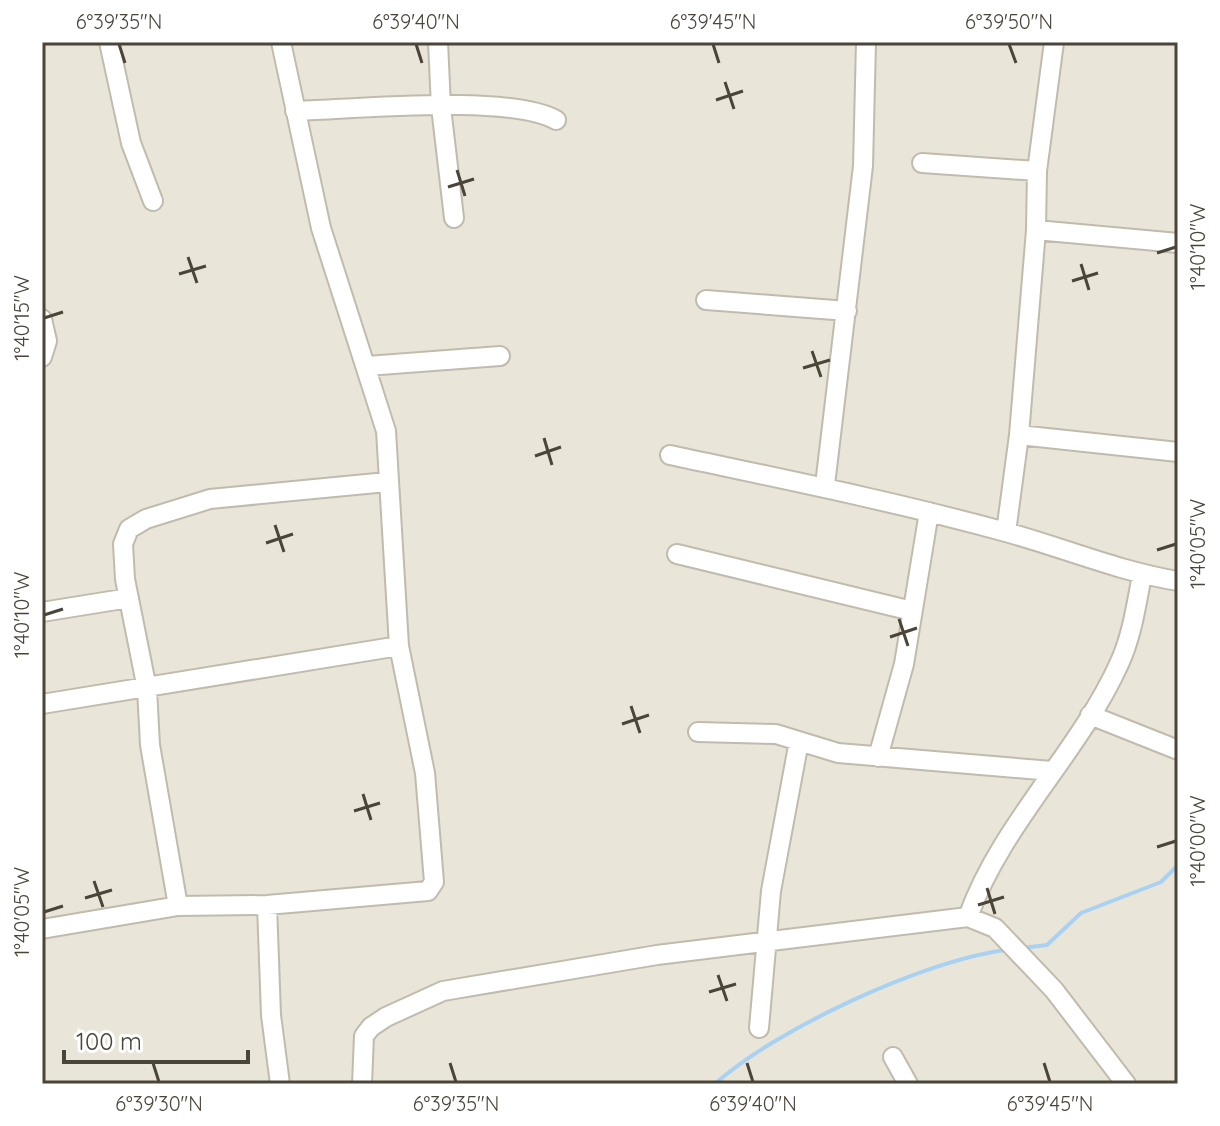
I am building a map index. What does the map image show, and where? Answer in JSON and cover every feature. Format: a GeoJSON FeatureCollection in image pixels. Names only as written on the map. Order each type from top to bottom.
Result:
{"type":"FeatureCollection","features":[{"type":"Feature","properties":{"kind":"street"},"geometry":{"type":"LineString","coordinates":[[109,42],[131,143],[153,201]]}},
{"type":"Feature","properties":{"kind":"street"},"geometry":{"type":"LineString","coordinates":[[42,929],[178,906],[267,905],[396,896],[428,891],[432,887],[434,876],[425,773],[399,646],[386,431],[321,228],[281,42]]}},
{"type":"Feature","properties":{"kind":"street"},"geometry":{"type":"LineString","coordinates":[[438,42],[441,107],[454,218]]}},
{"type":"Feature","properties":{"kind":"street"},"geometry":{"type":"LineString","coordinates":[[825,485],[863,166],[866,42]]}},
{"type":"Feature","properties":{"kind":"street"},"geometry":{"type":"LineString","coordinates":[[1006,532],[1019,435],[1036,230],[1037,171],[1054,42]]}},
{"type":"Feature","properties":{"kind":"street"},"geometry":{"type":"LineString","coordinates":[[295,111],[441,107],[539,111],[556,120]]}},
{"type":"Feature","properties":{"kind":"street"},"geometry":{"type":"LineString","coordinates":[[922,163],[1037,171]]}},
{"type":"Feature","properties":{"kind":"street"},"geometry":{"type":"LineString","coordinates":[[1036,230],[1178,243]]}},
{"type":"Feature","properties":{"kind":"street"},"geometry":{"type":"LineString","coordinates":[[706,300],[847,311]]}},
{"type":"Feature","properties":{"kind":"street"},"geometry":{"type":"LineString","coordinates":[[42,319],[47,341],[42,357]]}},
{"type":"Feature","properties":{"kind":"street"},"geometry":{"type":"LineString","coordinates":[[367,366],[500,356]]}},
{"type":"Feature","properties":{"kind":"street"},"geometry":{"type":"LineString","coordinates":[[1019,435],[1178,452]]}},
{"type":"Feature","properties":{"kind":"street"},"geometry":{"type":"LineString","coordinates":[[670,455],[825,485],[1006,532],[1142,575],[1178,581]]}},
{"type":"Feature","properties":{"kind":"street"},"geometry":{"type":"LineString","coordinates":[[178,906],[150,745],[147,689],[129,598],[123,544],[129,529],[146,519],[210,499],[387,482]]}},
{"type":"Feature","properties":{"kind":"street"},"geometry":{"type":"LineString","coordinates":[[878,757],[904,664],[929,512]]}},
{"type":"Feature","properties":{"kind":"street"},"geometry":{"type":"LineString","coordinates":[[677,554],[912,611]]}},
{"type":"Feature","properties":{"kind":"street"},"geometry":{"type":"LineString","coordinates":[[968,917],[1006,840],[1090,715],[1127,643],[1142,575]]}},
{"type":"Feature","properties":{"kind":"street"},"geometry":{"type":"LineString","coordinates":[[42,612],[129,598]]}},
{"type":"Feature","properties":{"kind":"street"},"geometry":{"type":"LineString","coordinates":[[42,704],[399,646]]}},
{"type":"Feature","properties":{"kind":"street"},"geometry":{"type":"LineString","coordinates":[[1090,715],[1178,750]]}},
{"type":"Feature","properties":{"kind":"street"},"geometry":{"type":"LineString","coordinates":[[698,732],[776,734],[838,753],[1052,771]]}},
{"type":"Feature","properties":{"kind":"street"},"geometry":{"type":"LineString","coordinates":[[759,1028],[780,836],[799,741]]}},
{"type":"Feature","properties":{"kind":"street"},"geometry":{"type":"LineString","coordinates":[[267,905],[271,1015],[280,1084]]}},
{"type":"Feature","properties":{"kind":"street"},"geometry":{"type":"LineString","coordinates":[[362,1084],[364,1036],[371,1027],[443,991],[643,957],[968,917],[995,928],[1054,990],[1126,1084]]}},
{"type":"Feature","properties":{"kind":"street"},"geometry":{"type":"LineString","coordinates":[[893,1057],[908,1084]]}},
{"type":"Feature","properties":{"kind":"shaded area"},"geometry":{"type":"Polygon","coordinates":[[[42,42],[1178,42],[1178,1084],[42,1084],[42,42]]]}},
{"type":"Feature","properties":{"kind":"waterway"},"geometry":{"type":"LineString","coordinates":[[1022,948],[1047,945],[1081,913],[1161,882],[1178,865]]}},
{"type":"Feature","properties":{"kind":"waterway"},"geometry":{"type":"LineString","coordinates":[[715,1084],[775,1041],[853,1000],[935,967],[1006,950]]}}]}
